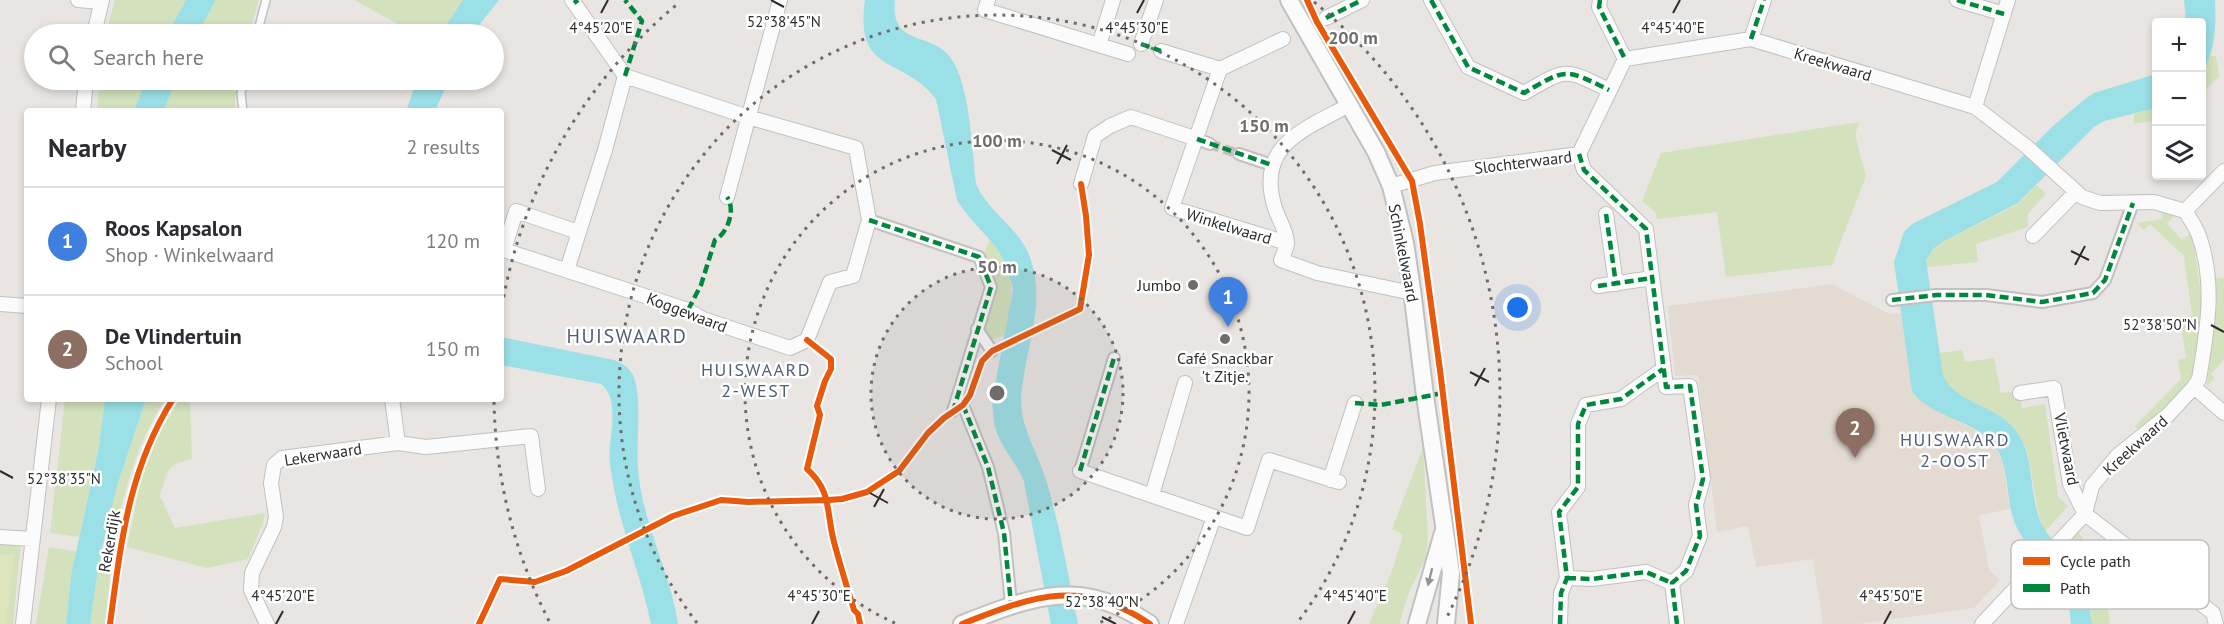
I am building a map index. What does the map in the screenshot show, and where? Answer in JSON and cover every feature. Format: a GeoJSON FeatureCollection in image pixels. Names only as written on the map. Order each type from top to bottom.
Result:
{"type":"FeatureCollection","features":[{"type":"Feature","properties":{"kind":"street"},"geometry":{"type":"LineString","coordinates":[[78,0],[101,1],[96,24]]}},
{"type":"Feature","properties":{"kind":"street"},"geometry":{"type":"LineString","coordinates":[[567,270],[605,150],[625,76],[572,0]]}},
{"type":"Feature","properties":{"kind":"street"},"geometry":{"type":"LineString","coordinates":[[727,197],[780,0]]}},
{"type":"Feature","properties":{"kind":"street"},"geometry":{"type":"LineString","coordinates":[[988,0],[985,10],[1128,54]]}},
{"type":"Feature","properties":{"kind":"street"},"geometry":{"type":"LineString","coordinates":[[1099,45],[1113,0]]}},
{"type":"Feature","properties":{"kind":"street"},"geometry":{"type":"LineString","coordinates":[[1156,0],[1142,44],[1161,51],[1220,69],[1283,39]]}},
{"type":"Feature","properties":{"kind":"street","name":"Schinkelwaard"},"geometry":{"type":"LineString","coordinates":[[1289,0],[1376,152],[1391,186],[1405,243],[1451,573],[1446,624]]}},
{"type":"Feature","properties":{"kind":"street"},"geometry":{"type":"LineString","coordinates":[[1326,18],[1362,0]]}},
{"type":"Feature","properties":{"kind":"street"},"geometry":{"type":"LineString","coordinates":[[1431,0],[1468,67],[1524,93],[1557,74],[1575,73],[1610,90]]}},
{"type":"Feature","properties":{"kind":"street"},"geometry":{"type":"LineString","coordinates":[[1579,154],[1625,59],[1599,7],[1600,0]]}},
{"type":"Feature","properties":{"kind":"street"},"geometry":{"type":"LineString","coordinates":[[1752,39],[1764,0]]}},
{"type":"Feature","properties":{"kind":"street"},"geometry":{"type":"LineString","coordinates":[[1957,0],[2004,14]]}},
{"type":"Feature","properties":{"kind":"street"},"geometry":{"type":"LineString","coordinates":[[1976,107],[2008,0]]}},
{"type":"Feature","properties":{"kind":"street","name":"Kreekwaard"},"geometry":{"type":"LineString","coordinates":[[1625,59],[1752,39],[1976,107],[2027,147],[2076,192]]}},
{"type":"Feature","properties":{"kind":"street","name":"Winkelwaard"},"geometry":{"type":"LineString","coordinates":[[1220,69],[1203,142],[1172,208],[1287,243]]}},
{"type":"Feature","properties":{"kind":"street","name":"Koggewaard"},"geometry":{"type":"LineString","coordinates":[[578,232],[516,211],[504,250],[688,310],[704,319],[790,348],[807,340],[830,282],[853,276],[869,220],[856,148],[748,117],[625,76]]}},
{"type":"Feature","properties":{"kind":"street"},"geometry":{"type":"LineString","coordinates":[[83,108],[86,90]]}},
{"type":"Feature","properties":{"kind":"street"},"geometry":{"type":"LineString","coordinates":[[1239,154],[1272,165],[1282,147],[1299,133],[1349,105]]}},
{"type":"Feature","properties":{"kind":"street"},"geometry":{"type":"LineString","coordinates":[[1081,184],[1095,136],[1110,126],[1131,117],[1203,142]]}},
{"type":"Feature","properties":{"kind":"street","name":"Slochterwaard"},"geometry":{"type":"LineString","coordinates":[[1391,186],[1435,173],[1579,154],[1584,170],[1646,229],[1663,369]]}},
{"type":"Feature","properties":{"kind":"street","name":"Winkelwaard"},"geometry":{"type":"LineString","coordinates":[[1272,165],[1271,188],[1287,243],[1281,260],[1317,273],[1412,292]]}},
{"type":"Feature","properties":{"kind":"street"},"geometry":{"type":"LineString","coordinates":[[2185,211],[2224,171]]}},
{"type":"Feature","properties":{"kind":"street"},"geometry":{"type":"LineString","coordinates":[[2033,237],[2076,192],[2082,197],[2100,203],[2154,202],[2185,211],[2199,235],[2207,274],[2210,316],[2199,379],[2194,387],[2224,413]]}},
{"type":"Feature","properties":{"kind":"street"},"geometry":{"type":"LineString","coordinates":[[1892,300],[1936,295],[1986,295],[2042,302],[2093,293],[2105,280],[2133,203]]}},
{"type":"Feature","properties":{"kind":"street"},"geometry":{"type":"LineString","coordinates":[[1606,214],[1616,284]]}},
{"type":"Feature","properties":{"kind":"street"},"geometry":{"type":"LineString","coordinates":[[869,220],[979,256],[991,287],[976,329],[953,411]]}},
{"type":"Feature","properties":{"kind":"street"},"geometry":{"type":"LineString","coordinates":[[1598,286],[1652,278]]}},
{"type":"Feature","properties":{"kind":"street"},"geometry":{"type":"LineString","coordinates":[[0,304],[24,306]]}},
{"type":"Feature","properties":{"kind":"street"},"geometry":{"type":"LineString","coordinates":[[976,329],[992,351]]}},
{"type":"Feature","properties":{"kind":"street"},"geometry":{"type":"LineString","coordinates":[[1114,358],[1080,471],[1248,528],[1269,460],[1334,481],[1355,403]]}},
{"type":"Feature","properties":{"kind":"street"},"geometry":{"type":"LineString","coordinates":[[1560,624],[1561,593],[1567,578],[1560,512],[1578,487],[1578,424],[1586,405],[1621,399],[1663,369],[1666,387],[1690,386],[1703,479],[1696,506],[1700,536],[1686,571],[1672,583]]}},
{"type":"Feature","properties":{"kind":"street"},"geometry":{"type":"LineString","coordinates":[[1152,495],[1185,383]]}},
{"type":"Feature","properties":{"kind":"street","name":"Kreekwaard"},"geometry":{"type":"LineString","coordinates":[[2060,540],[2085,514],[2092,486],[2117,456],[2168,415],[2194,387]]}},
{"type":"Feature","properties":{"kind":"street","name":"Vlietwaard"},"geometry":{"type":"LineString","coordinates":[[2020,393],[2054,388],[2070,484],[2085,514],[2119,540]]}},
{"type":"Feature","properties":{"kind":"street"},"geometry":{"type":"LineString","coordinates":[[24,624],[49,402]]}},
{"type":"Feature","properties":{"kind":"street"},"geometry":{"type":"LineString","coordinates":[[392,402],[398,443]]}},
{"type":"Feature","properties":{"kind":"street"},"geometry":{"type":"LineString","coordinates":[[963,405],[988,467],[1004,533],[1011,604]]}},
{"type":"Feature","properties":{"kind":"street","name":"Lekerwaard"},"geometry":{"type":"LineString","coordinates":[[267,624],[251,590],[252,573],[274,527],[276,517],[271,483],[274,465],[282,458],[398,443],[426,447],[531,436],[538,489]]}},
{"type":"Feature","properties":{"kind":"street"},"geometry":{"type":"LineString","coordinates":[[1176,624],[1214,517]]}},
{"type":"Feature","properties":{"kind":"street","name":"Schinkelwaard"},"geometry":{"type":"LineString","coordinates":[[1417,624],[1444,530]]}},
{"type":"Feature","properties":{"kind":"street"},"geometry":{"type":"LineString","coordinates":[[0,537],[32,539]]}},
{"type":"Feature","properties":{"kind":"street"},"geometry":{"type":"LineString","coordinates":[[1567,578],[1592,579],[1646,572],[1672,583]]}},
{"type":"Feature","properties":{"kind":"street"},"geometry":{"type":"LineString","coordinates":[[1672,583],[1677,624]]}},
{"type":"Feature","properties":{"kind":"street","name":"Kreekwaard"},"geometry":{"type":"LineString","coordinates":[[1982,624],[2011,593]]}},
{"type":"Feature","properties":{"kind":"street"},"geometry":{"type":"LineString","coordinates":[[962,624],[1011,604],[1041,598],[1089,596],[1116,604],[1150,624]]}},
{"type":"Feature","properties":{"kind":"street","name":"Vlietwaard"},"geometry":{"type":"LineString","coordinates":[[2208,609],[2213,613],[2216,624]]}},
{"type":"Feature","properties":{"kind":"lane"},"geometry":{"type":"LineString","coordinates":[[260,24],[266,0]]}},
{"type":"Feature","properties":{"kind":"lane"},"geometry":{"type":"LineString","coordinates":[[242,90],[243,108]]}},
{"type":"Feature","properties":{"kind":"shaded area"},"geometry":{"type":"Polygon","coordinates":[[[1832,284],[1889,314],[1901,313],[1912,392],[1924,403],[1984,435],[1999,452],[2003,463],[2010,509],[1979,515],[1989,570],[2000,580],[1974,608],[1857,624],[1823,624],[1813,559],[1756,567],[1748,526],[1717,532],[1698,375],[1675,376],[1668,306],[1832,284]]]}},
{"type":"Feature","properties":{"kind":"green space"},"geometry":{"type":"Polygon","coordinates":[[[115,0],[186,0],[173,24],[109,24],[115,0]]]}},
{"type":"Feature","properties":{"kind":"green space"},"geometry":{"type":"Polygon","coordinates":[[[216,0],[259,0],[252,24],[203,24],[216,0]]]}},
{"type":"Feature","properties":{"kind":"green space"},"geometry":{"type":"Polygon","coordinates":[[[355,0],[463,0],[447,24],[397,24],[355,0]]]}},
{"type":"Feature","properties":{"kind":"green space"},"geometry":{"type":"Polygon","coordinates":[[[2210,56],[2216,56],[2219,76],[2206,90],[2206,72],[2206,64],[2210,56]]]}},
{"type":"Feature","properties":{"kind":"green space"},"geometry":{"type":"Polygon","coordinates":[[[99,90],[142,90],[135,108],[97,108],[99,90]]]}},
{"type":"Feature","properties":{"kind":"green space"},"geometry":{"type":"Polygon","coordinates":[[[171,90],[236,90],[235,108],[165,108],[171,90]]]}},
{"type":"Feature","properties":{"kind":"green space"},"geometry":{"type":"Polygon","coordinates":[[[2152,109],[2152,121],[2134,124],[2134,114],[2152,109]]]}},
{"type":"Feature","properties":{"kind":"green space"},"geometry":{"type":"Polygon","coordinates":[[[1859,122],[1856,139],[1866,176],[1832,265],[1726,277],[1717,212],[1657,219],[1655,212],[1642,201],[1661,153],[1859,122]]]}},
{"type":"Feature","properties":{"kind":"green space"},"geometry":{"type":"Polygon","coordinates":[[[2037,185],[2046,194],[2028,214],[2028,227],[1976,244],[1978,262],[1927,267],[1926,260],[1934,248],[1942,242],[2018,204],[2037,185]]]}},
{"type":"Feature","properties":{"kind":"green space"},"geometry":{"type":"Polygon","coordinates":[[[2161,207],[2175,215],[2167,224],[2182,240],[2192,232],[2202,302],[2202,328],[2192,378],[2188,385],[2168,406],[2138,429],[2135,426],[2181,379],[2178,360],[2186,358],[2180,318],[2192,315],[2184,256],[2150,224],[2144,230],[2137,223],[2162,219],[2161,207]]]}},
{"type":"Feature","properties":{"kind":"green space"},"geometry":{"type":"Polygon","coordinates":[[[990,239],[999,252],[1009,275],[1011,306],[1006,334],[977,347],[994,288],[986,257],[983,256],[990,239]]]}},
{"type":"Feature","properties":{"kind":"green space"},"geometry":{"type":"Polygon","coordinates":[[[2214,270],[2216,278],[2224,278],[2224,360],[2211,374],[2215,378],[2207,386],[2215,316],[2209,271],[2214,270]]]}},
{"type":"Feature","properties":{"kind":"green space"},"geometry":{"type":"Polygon","coordinates":[[[1962,350],[1965,362],[1994,358],[2001,393],[2020,391],[2022,408],[2045,404],[2058,496],[2068,506],[2045,532],[2037,507],[2027,454],[2016,430],[2001,417],[1960,396],[1945,380],[1939,353],[1962,350]]]}},
{"type":"Feature","properties":{"kind":"green space"},"geometry":{"type":"Polygon","coordinates":[[[65,402],[105,402],[99,446],[79,537],[50,533],[65,402]]]}},
{"type":"Feature","properties":{"kind":"green space"},"geometry":{"type":"Polygon","coordinates":[[[145,402],[163,402],[146,433],[132,468],[114,543],[103,542],[117,486],[145,402]]]}},
{"type":"Feature","properties":{"kind":"green space"},"geometry":{"type":"Polygon","coordinates":[[[178,402],[190,402],[192,459],[183,461],[169,470],[160,496],[175,528],[265,513],[248,559],[207,568],[127,547],[138,492],[150,452],[178,402]]]}},
{"type":"Feature","properties":{"kind":"green space"},"geometry":{"type":"Polygon","coordinates":[[[1423,448],[1428,536],[1426,558],[1409,592],[1399,624],[1369,624],[1392,571],[1403,535],[1392,529],[1423,448]]]}},
{"type":"Feature","properties":{"kind":"green space"},"geometry":{"type":"Polygon","coordinates":[[[2074,529],[2085,540],[2065,540],[2074,529]]]}},
{"type":"Feature","properties":{"kind":"green space"},"geometry":{"type":"Polygon","coordinates":[[[0,541],[21,543],[13,624],[0,624],[0,541]]]}},
{"type":"Feature","properties":{"kind":"green space"},"geometry":{"type":"Polygon","coordinates":[[[49,547],[77,552],[71,576],[66,624],[36,624],[49,547]]]}},
{"type":"Feature","properties":{"kind":"green space"},"geometry":{"type":"Polygon","coordinates":[[[0,554],[14,555],[6,624],[0,624],[0,554]]]}},
{"type":"Feature","properties":{"kind":"green space"},"geometry":{"type":"Polygon","coordinates":[[[100,556],[112,557],[105,624],[90,624],[100,556]]]}},
{"type":"Feature","properties":{"kind":"green space"},"geometry":{"type":"Polygon","coordinates":[[[2090,609],[2108,609],[2110,624],[2092,624],[2090,609]]]}},
{"type":"Feature","properties":{"kind":"water"},"geometry":{"type":"Polygon","coordinates":[[[186,0],[216,0],[203,24],[173,24],[186,0]]]}},
{"type":"Feature","properties":{"kind":"water"},"geometry":{"type":"Polygon","coordinates":[[[463,0],[499,0],[480,24],[447,24],[463,0]]]}},
{"type":"Feature","properties":{"kind":"water"},"geometry":{"type":"Polygon","coordinates":[[[865,0],[895,0],[895,15],[905,32],[942,49],[950,57],[957,68],[966,99],[976,184],[989,204],[1020,239],[1031,260],[1036,300],[1022,388],[1022,410],[1026,430],[1042,467],[1050,495],[1078,624],[1051,624],[1024,482],[1002,443],[994,423],[992,401],[1013,290],[1009,276],[993,244],[957,200],[936,99],[924,86],[874,53],[867,41],[864,24],[865,0]]]}},
{"type":"Feature","properties":{"kind":"water"},"geometry":{"type":"Polygon","coordinates":[[[2184,0],[2215,0],[2213,47],[2206,66],[2206,18],[2186,18],[2184,0]]]}},
{"type":"Feature","properties":{"kind":"water"},"geometry":{"type":"Polygon","coordinates":[[[2152,75],[2152,109],[2104,121],[2094,127],[2018,203],[1942,242],[1934,248],[1926,260],[1943,375],[1957,392],[2006,420],[2021,438],[2026,450],[2036,509],[2043,527],[2053,540],[2024,540],[2013,519],[2005,471],[1997,449],[1981,433],[1929,407],[1912,392],[1894,262],[1904,232],[1912,224],[1997,182],[2053,126],[2094,93],[2152,75]]]}},
{"type":"Feature","properties":{"kind":"water"},"geometry":{"type":"Polygon","coordinates":[[[142,90],[171,90],[165,108],[135,108],[142,90]]]}},
{"type":"Feature","properties":{"kind":"water"},"geometry":{"type":"Polygon","coordinates":[[[413,90],[444,90],[436,108],[407,108],[413,90]]]}},
{"type":"Feature","properties":{"kind":"water"},"geometry":{"type":"Polygon","coordinates":[[[504,338],[614,360],[631,372],[638,397],[638,469],[641,489],[678,624],[651,624],[617,504],[610,463],[611,400],[601,384],[504,366],[504,338]]]}},
{"type":"Feature","properties":{"kind":"water"},"geometry":{"type":"Polygon","coordinates":[[[105,402],[145,402],[117,486],[100,556],[90,624],[66,624],[71,576],[99,446],[105,402]]]}},
{"type":"Feature","properties":{"kind":"water"},"geometry":{"type":"Polygon","coordinates":[[[2069,609],[2089,609],[2092,624],[2071,624],[2069,609]]]}},
{"type":"Feature","properties":{"kind":"tunnel"},"geometry":{"type":"LineString","coordinates":[[1210,144],[1239,154]]}},
{"type":"Feature","properties":{"kind":"marked path"},"geometry":{"type":"LineString","coordinates":[[574,3],[578,0]]}},
{"type":"Feature","properties":{"kind":"marked path"},"geometry":{"type":"LineString","coordinates":[[625,0],[642,21],[625,76]]}},
{"type":"Feature","properties":{"kind":"marked path"},"geometry":{"type":"LineString","coordinates":[[1326,18],[1362,0]]}},
{"type":"Feature","properties":{"kind":"marked path"},"geometry":{"type":"LineString","coordinates":[[1431,0],[1468,67],[1524,93],[1549,79],[1566,74],[1583,78],[1609,90]]}},
{"type":"Feature","properties":{"kind":"marked path"},"geometry":{"type":"LineString","coordinates":[[1600,0],[1599,7],[1625,59]]}},
{"type":"Feature","properties":{"kind":"marked path"},"geometry":{"type":"LineString","coordinates":[[1751,39],[1764,0]]}},
{"type":"Feature","properties":{"kind":"marked path"},"geometry":{"type":"LineString","coordinates":[[1957,0],[2004,14]]}},
{"type":"Feature","properties":{"kind":"marked path"},"geometry":{"type":"LineString","coordinates":[[1141,44],[1161,51]]}},
{"type":"Feature","properties":{"kind":"marked path"},"geometry":{"type":"LineString","coordinates":[[1197,139],[1272,165]]}},
{"type":"Feature","properties":{"kind":"marked path"},"geometry":{"type":"LineString","coordinates":[[1579,154],[1584,170],[1646,229],[1666,387],[1690,386],[1703,479],[1696,505],[1700,536],[1686,571],[1672,583],[1677,624]]}},
{"type":"Feature","properties":{"kind":"marked path"},"geometry":{"type":"LineString","coordinates":[[688,310],[701,285],[715,240],[720,237],[727,226],[731,214],[727,197]]}},
{"type":"Feature","properties":{"kind":"marked path"},"geometry":{"type":"LineString","coordinates":[[1892,300],[1936,295],[1986,295],[2042,302],[2093,293],[2105,280],[2133,203]]}},
{"type":"Feature","properties":{"kind":"marked path"},"geometry":{"type":"LineString","coordinates":[[1606,214],[1616,284]]}},
{"type":"Feature","properties":{"kind":"marked path"},"geometry":{"type":"LineString","coordinates":[[869,220],[979,257],[991,287],[953,411]]}},
{"type":"Feature","properties":{"kind":"marked path"},"geometry":{"type":"LineString","coordinates":[[1598,286],[1652,278]]}},
{"type":"Feature","properties":{"kind":"marked path"},"geometry":{"type":"LineString","coordinates":[[1080,471],[1114,358]]}},
{"type":"Feature","properties":{"kind":"marked path"},"geometry":{"type":"LineString","coordinates":[[1560,624],[1561,593],[1567,578],[1559,512],[1578,487],[1578,424],[1586,405],[1621,399],[1663,369]]}},
{"type":"Feature","properties":{"kind":"marked path"},"geometry":{"type":"LineString","coordinates":[[1355,403],[1381,405],[1443,393]]}},
{"type":"Feature","properties":{"kind":"marked path"},"geometry":{"type":"LineString","coordinates":[[963,405],[988,467],[1004,533],[1011,604]]}},
{"type":"Feature","properties":{"kind":"marked path"},"geometry":{"type":"LineString","coordinates":[[1567,578],[1592,579],[1646,572],[1672,583]]}},
{"type":"Feature","properties":{"kind":"cycle path"},"geometry":{"type":"LineString","coordinates":[[1307,0],[1317,22],[1412,181],[1440,370],[1471,624]]}},
{"type":"Feature","properties":{"kind":"cycle path"},"geometry":{"type":"LineString","coordinates":[[479,624],[500,579],[535,582],[566,571],[673,516],[721,500],[748,502],[842,499],[867,492],[899,471],[928,433],[963,405],[970,395],[982,361],[992,351],[1080,309],[1089,255],[1081,184]]}},
{"type":"Feature","properties":{"kind":"cycle path"},"geometry":{"type":"LineString","coordinates":[[807,340],[831,359],[831,369],[817,406],[820,415],[807,469],[821,485],[827,503],[836,551],[860,624]]}},
{"type":"Feature","properties":{"kind":"cycle path","name":"Rekerdijk"},"geometry":{"type":"LineString","coordinates":[[110,624],[123,536],[136,480],[158,426],[171,402]]}},
{"type":"Feature","properties":{"kind":"cycle path"},"geometry":{"type":"LineString","coordinates":[[962,624],[1034,599],[1056,596],[1078,596],[1101,600],[1124,609],[1150,624]]}},
{"type":"Feature","properties":{"kind":"place","name":"Jumbo"},"geometry":{"type":"Point","coordinates":[1193,285]}},
{"type":"Feature","properties":{"kind":"place","name":"Roos Kapsalon"},"geometry":{"type":"Point","coordinates":[1228,327]}},
{"type":"Feature","properties":{"kind":"place","name":"Café Snackbar 't Zitje."},"geometry":{"type":"Point","coordinates":[1225,339]}},
{"type":"Feature","properties":{"kind":"place","name":"De Vlindertuin"},"geometry":{"type":"Point","coordinates":[1855,458]}},
{"type":"Feature","properties":{"kind":"district","name":"HUISWAARD"},"geometry":{"type":"Point","coordinates":[627,336]}},
{"type":"Feature","properties":{"kind":"district","name":"HUISWAARD 2-WEST"},"geometry":{"type":"Point","coordinates":[756,380]}},
{"type":"Feature","properties":{"kind":"district","name":"HUISWAARD 2-OOST"},"geometry":{"type":"Point","coordinates":[1955,450]}}]}
